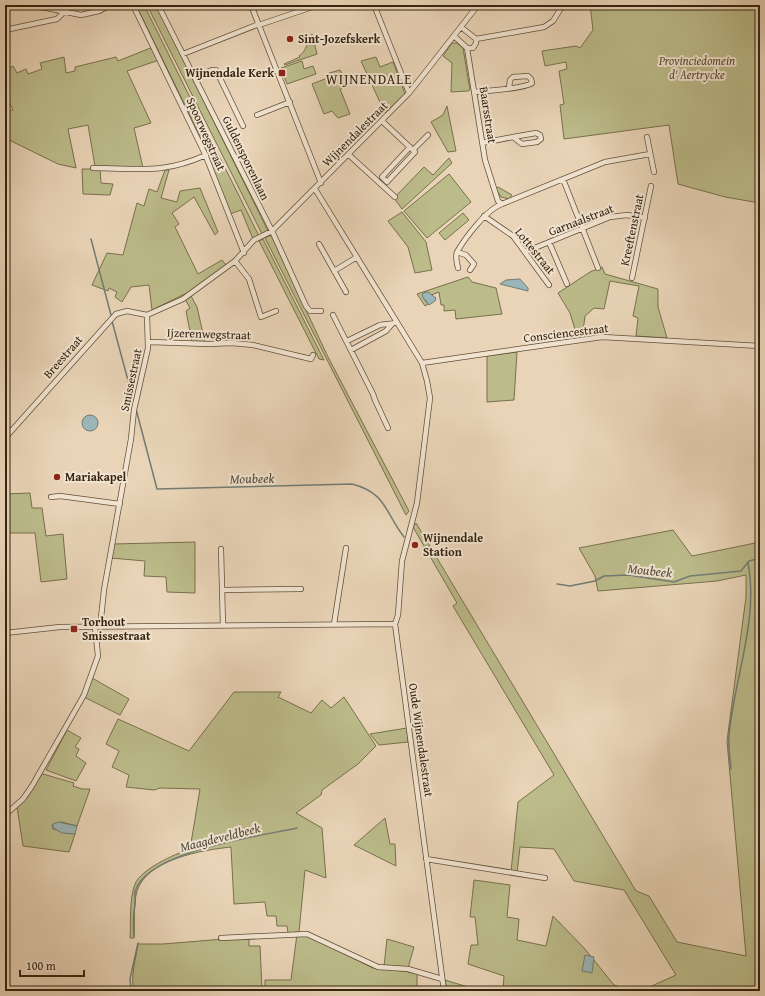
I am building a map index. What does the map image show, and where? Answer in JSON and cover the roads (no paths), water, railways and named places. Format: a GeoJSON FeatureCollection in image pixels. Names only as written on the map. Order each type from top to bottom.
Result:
{"type":"FeatureCollection","features":[{"type":"Feature","properties":{"kind":"street"},"geometry":{"type":"LineString","coordinates":[[32,5],[87,15],[110,5]]}},
{"type":"Feature","properties":{"kind":"street","name":"Spoorwegstraat"},"geometry":{"type":"LineString","coordinates":[[133,5],[206,155],[244,253]]}},
{"type":"Feature","properties":{"kind":"street","name":"Guldensporenlaan"},"geometry":{"type":"LineString","coordinates":[[158,5],[271,232],[306,306],[310,312],[321,311]]}},
{"type":"Feature","properties":{"kind":"street"},"geometry":{"type":"LineString","coordinates":[[147,315],[183,299],[236,261],[254,240],[271,232],[320,183],[290,102],[251,5]]}},
{"type":"Feature","properties":{"kind":"street"},"geometry":{"type":"LineString","coordinates":[[183,54],[259,24],[307,7],[318,5]]}},
{"type":"Feature","properties":{"kind":"street"},"geometry":{"type":"LineString","coordinates":[[374,5],[409,93]]}},
{"type":"Feature","properties":{"kind":"street","name":"Wijnendalestraat"},"geometry":{"type":"LineString","coordinates":[[320,183],[409,93],[478,5]]}},
{"type":"Feature","properties":{"kind":"street"},"geometry":{"type":"LineString","coordinates":[[461,27],[476,39],[544,26],[553,21],[563,5]]}},
{"type":"Feature","properties":{"kind":"street"},"geometry":{"type":"LineString","coordinates":[[5,30],[57,19],[65,11]]}},
{"type":"Feature","properties":{"kind":"street"},"geometry":{"type":"LineString","coordinates":[[454,36],[467,48],[473,48],[476,43],[476,39]]}},
{"type":"Feature","properties":{"kind":"street","name":"Baarsstraat"},"geometry":{"type":"LineString","coordinates":[[467,48],[482,143],[490,181],[500,202]]}},
{"type":"Feature","properties":{"kind":"street"},"geometry":{"type":"LineString","coordinates":[[194,77],[212,70],[216,70],[243,126]]}},
{"type":"Feature","properties":{"kind":"street"},"geometry":{"type":"LineString","coordinates":[[474,92],[509,88],[529,85],[532,83],[531,79],[528,76],[513,77],[510,80],[509,88]]}},
{"type":"Feature","properties":{"kind":"street"},"geometry":{"type":"LineString","coordinates":[[256,115],[290,102]]}},
{"type":"Feature","properties":{"kind":"street"},"geometry":{"type":"LineString","coordinates":[[382,121],[412,149],[415,152],[387,182],[382,177],[412,149],[428,135]]}},
{"type":"Feature","properties":{"kind":"street"},"geometry":{"type":"LineString","coordinates":[[482,143],[513,137],[536,133],[540,135],[541,139],[537,142],[522,144],[513,137]]}},
{"type":"Feature","properties":{"kind":"street"},"geometry":{"type":"LineString","coordinates":[[647,137],[654,172]]}},
{"type":"Feature","properties":{"kind":"street"},"geometry":{"type":"LineString","coordinates":[[458,268],[458,252],[484,216],[500,202],[618,158],[650,154]]}},
{"type":"Feature","properties":{"kind":"street"},"geometry":{"type":"LineString","coordinates":[[93,168],[160,170],[188,163],[206,155]]}},
{"type":"Feature","properties":{"kind":"street"},"geometry":{"type":"LineString","coordinates":[[349,155],[383,188],[395,197]]}},
{"type":"Feature","properties":{"kind":"street"},"geometry":{"type":"LineString","coordinates":[[563,178],[584,228],[598,268]]}},
{"type":"Feature","properties":{"kind":"street","name":"Kreeftenstraat"},"geometry":{"type":"LineString","coordinates":[[632,278],[651,186]]}},
{"type":"Feature","properties":{"kind":"street"},"geometry":{"type":"LineString","coordinates":[[315,189],[394,323],[422,363]]}},
{"type":"Feature","properties":{"kind":"street","name":"Garnaalstraat"},"geometry":{"type":"LineString","coordinates":[[525,252],[618,215],[645,218]]}},
{"type":"Feature","properties":{"kind":"street","name":"Lottestraat"},"geometry":{"type":"LineString","coordinates":[[484,216],[513,236],[549,285]]}},
{"type":"Feature","properties":{"kind":"street"},"geometry":{"type":"LineString","coordinates":[[549,242],[567,284]]}},
{"type":"Feature","properties":{"kind":"street"},"geometry":{"type":"LineString","coordinates":[[319,244],[346,292]]}},
{"type":"Feature","properties":{"kind":"street"},"geometry":{"type":"LineString","coordinates":[[458,252],[471,259],[474,264],[470,270]]}},
{"type":"Feature","properties":{"kind":"street"},"geometry":{"type":"LineString","coordinates":[[334,271],[357,258]]}},
{"type":"Feature","properties":{"kind":"street"},"geometry":{"type":"LineString","coordinates":[[236,261],[249,279],[261,317],[276,312]]}},
{"type":"Feature","properties":{"kind":"street","name":"Breestraat"},"geometry":{"type":"LineString","coordinates":[[5,438],[116,314],[127,311],[147,315]]}},
{"type":"Feature","properties":{"kind":"street","name":"Smissestraat"},"geometry":{"type":"LineString","coordinates":[[5,815],[23,799],[32,786],[84,695],[98,656],[98,627],[104,590],[131,439],[134,410],[149,342],[147,315]]}},
{"type":"Feature","properties":{"kind":"street"},"geometry":{"type":"LineString","coordinates":[[333,315],[347,341],[388,428]]}},
{"type":"Feature","properties":{"kind":"street"},"geometry":{"type":"LineString","coordinates":[[347,341],[385,323],[394,323]]}},
{"type":"Feature","properties":{"kind":"street"},"geometry":{"type":"LineString","coordinates":[[351,350],[386,331],[394,323]]}},
{"type":"Feature","properties":{"kind":"street","name":"Consciencestraat"},"geometry":{"type":"LineString","coordinates":[[422,363],[602,337],[760,346]]}},
{"type":"Feature","properties":{"kind":"street","name":"Ijzerenwegstraat"},"geometry":{"type":"LineString","coordinates":[[149,342],[209,344],[232,343],[264,346],[312,359],[313,355]]}},
{"type":"Feature","properties":{"kind":"street","name":"Oude Wijnendalestraat"},"geometry":{"type":"LineString","coordinates":[[422,363],[430,398],[417,503],[402,561],[398,615],[395,624],[444,991]]}},
{"type":"Feature","properties":{"kind":"street"},"geometry":{"type":"LineString","coordinates":[[51,497],[60,496],[120,504]]}},
{"type":"Feature","properties":{"kind":"street"},"geometry":{"type":"LineString","coordinates":[[334,624],[346,548]]}},
{"type":"Feature","properties":{"kind":"street"},"geometry":{"type":"LineString","coordinates":[[221,549],[223,626]]}},
{"type":"Feature","properties":{"kind":"street"},"geometry":{"type":"LineString","coordinates":[[223,590],[301,589]]}},
{"type":"Feature","properties":{"kind":"street"},"geometry":{"type":"LineString","coordinates":[[5,633],[60,627],[395,624]]}},
{"type":"Feature","properties":{"kind":"street"},"geometry":{"type":"LineString","coordinates":[[426,859],[545,878]]}},
{"type":"Feature","properties":{"kind":"street"},"geometry":{"type":"LineString","coordinates":[[221,938],[307,934],[378,967],[408,969],[442,979]]}},
{"type":"Feature","properties":{"kind":"water"},"geometry":{"type":"Polygon","coordinates":[[[520,279],[528,288],[528,291],[500,284],[506,280],[520,279]]]}},
{"type":"Feature","properties":{"kind":"water"},"geometry":{"type":"Polygon","coordinates":[[[428,292],[436,298],[435,301],[429,305],[422,296],[423,293],[428,292]]]}},
{"type":"Feature","properties":{"kind":"water"},"geometry":{"type":"Polygon","coordinates":[[[87,415],[93,415],[98,420],[96,429],[93,431],[87,431],[82,426],[82,420],[87,415]]]}},
{"type":"Feature","properties":{"kind":"water"},"geometry":{"type":"Polygon","coordinates":[[[58,822],[77,826],[75,834],[62,833],[53,828],[53,824],[58,822]]]}},
{"type":"Feature","properties":{"kind":"water"},"geometry":{"type":"Polygon","coordinates":[[[585,955],[594,957],[592,973],[582,971],[585,955]]]}},
{"type":"Feature","properties":{"kind":"waterway","name":"Moubeek"},"geometry":{"type":"LineString","coordinates":[[91,239],[111,315]]}},
{"type":"Feature","properties":{"kind":"waterway","name":"Moubeek"},"geometry":{"type":"LineString","coordinates":[[112,321],[133,399]]}},
{"type":"Feature","properties":{"kind":"waterway","name":"Moubeek"},"geometry":{"type":"LineString","coordinates":[[136,409],[157,489],[352,484],[364,488],[379,498],[404,537]]}},
{"type":"Feature","properties":{"kind":"waterway","name":"Moubeek"},"geometry":{"type":"LineString","coordinates":[[557,584],[570,586],[595,581],[604,576],[628,575],[674,582],[690,576],[741,571],[749,561],[760,558]]}},
{"type":"Feature","properties":{"kind":"waterway"},"geometry":{"type":"LineString","coordinates":[[731,769],[729,735],[748,628],[750,606],[751,584],[748,563]]}},
{"type":"Feature","properties":{"kind":"waterway","name":"Maagdeveldbeek"},"geometry":{"type":"LineString","coordinates":[[134,937],[133,920],[135,892],[143,878],[159,866],[181,856],[206,848],[297,828]]}},
{"type":"Feature","properties":{"kind":"waterway","name":"Maagdeveldbeek"},"geometry":{"type":"LineString","coordinates":[[131,991],[130,979],[138,943]]}},
{"type":"Feature","properties":{"kind":"place","name":"Sint-Jozefskerk"},"geometry":{"type":"Point","coordinates":[290,39]}},
{"type":"Feature","properties":{"kind":"place","name":"Wijnendale Kerk"},"geometry":{"type":"Point","coordinates":[282,73]}},
{"type":"Feature","properties":{"kind":"place","name":"Mariakapel"},"geometry":{"type":"Point","coordinates":[57,477]}},
{"type":"Feature","properties":{"kind":"place","name":"Wijnendale Station"},"geometry":{"type":"Point","coordinates":[415,545]}},
{"type":"Feature","properties":{"kind":"place","name":"Torhout Smissestraat"},"geometry":{"type":"Point","coordinates":[74,629]}},
{"type":"Feature","properties":{"kind":"district","name":"WIJNENDALE"},"geometry":{"type":"Point","coordinates":[369,79]}},
{"type":"Feature","properties":{"kind":"park label","name":"Provinciedomein d' Aertrycke"},"geometry":{"type":"Point","coordinates":[697,68]}}]}
